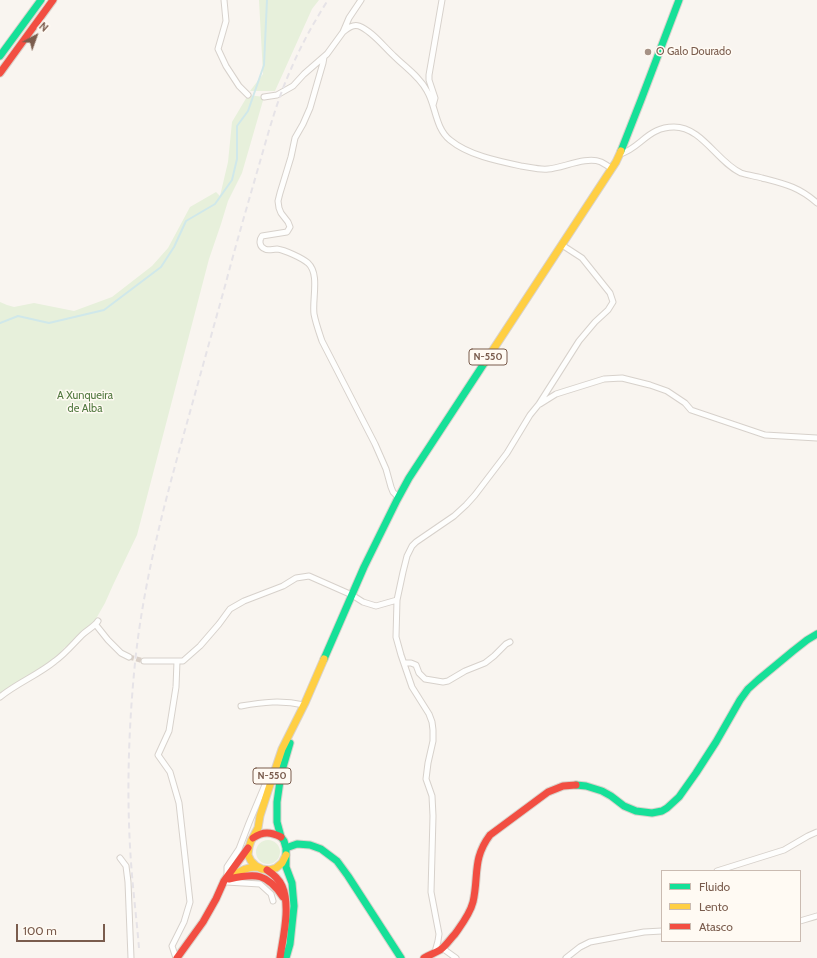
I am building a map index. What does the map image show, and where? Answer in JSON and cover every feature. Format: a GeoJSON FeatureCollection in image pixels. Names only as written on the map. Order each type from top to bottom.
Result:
{"type":"FeatureCollection","features":[{"type":"Feature","properties":{"kind":"main road"},"geometry":{"type":"LineString","coordinates":[[0,56],[41,0]]}},
{"type":"Feature","properties":{"kind":"main road"},"geometry":{"type":"LineString","coordinates":[[0,73],[53,0]]}},
{"type":"Feature","properties":{"kind":"main road","name":"N-550"},"geometry":{"type":"LineString","coordinates":[[248,848],[257,830],[282,749],[299,716],[352,594],[398,497],[433,441],[616,162],[679,0]]}},
{"type":"Feature","properties":{"kind":"main road"},"geometry":{"type":"LineString","coordinates":[[424,958],[442,948],[450,940],[470,913],[473,902],[479,854],[483,844],[490,835],[548,792],[566,786],[578,785],[592,787],[608,794],[627,808],[636,812],[650,814],[666,809],[676,800],[704,762],[747,690],[761,676],[797,647],[817,634]]}},
{"type":"Feature","properties":{"kind":"main road","name":"N-550"},"geometry":{"type":"LineString","coordinates":[[286,958],[290,944],[294,906],[292,883],[286,867],[284,841],[281,837],[276,822],[281,774],[299,716]]}},
{"type":"Feature","properties":{"kind":"main road"},"geometry":{"type":"LineString","coordinates":[[252,839],[258,834],[265,832],[273,833],[281,837]]}},
{"type":"Feature","properties":{"kind":"main road"},"geometry":{"type":"LineString","coordinates":[[227,879],[250,866],[268,870],[276,868],[281,865],[286,852],[297,844],[321,849],[330,854],[348,876],[400,958]]}},
{"type":"Feature","properties":{"kind":"main road"},"geometry":{"type":"LineString","coordinates":[[176,958],[203,922],[221,888],[248,848]]}},
{"type":"Feature","properties":{"kind":"main road"},"geometry":{"type":"LineString","coordinates":[[248,848],[252,863],[257,867]]}},
{"type":"Feature","properties":{"kind":"main road"},"geometry":{"type":"LineString","coordinates":[[268,870],[278,879],[284,888],[286,900],[285,928],[280,958]]}},
{"type":"Feature","properties":{"kind":"main road"},"geometry":{"type":"LineString","coordinates":[[227,879],[258,875],[270,880],[286,900]]}},
{"type":"Feature","properties":{"kind":"street"},"geometry":{"type":"LineString","coordinates":[[224,0],[226,21],[218,49],[226,66],[239,86],[248,95]]}},
{"type":"Feature","properties":{"kind":"street"},"geometry":{"type":"LineString","coordinates":[[264,97],[276,95],[293,86],[327,54],[343,32],[349,18],[360,0]]}},
{"type":"Feature","properties":{"kind":"street"},"geometry":{"type":"LineString","coordinates":[[433,105],[435,98],[430,84],[429,75],[442,0]]}},
{"type":"Feature","properties":{"kind":"street"},"geometry":{"type":"LineString","coordinates":[[343,32],[349,27],[355,26],[368,32],[418,79],[427,90],[441,129],[448,139],[456,145],[477,155],[503,162],[536,168],[547,169],[593,161],[600,162],[612,169]]}},
{"type":"Feature","properties":{"kind":"street"},"geometry":{"type":"LineString","coordinates":[[324,57],[310,108],[295,138],[278,201],[282,213],[290,227],[289,230],[284,233],[264,236],[260,239],[260,241],[262,248],[277,249],[285,252],[303,259],[312,267],[315,277],[314,313],[322,341],[375,444],[386,469],[390,487],[398,497]]}},
{"type":"Feature","properties":{"kind":"street"},"geometry":{"type":"LineString","coordinates":[[619,154],[636,146],[655,131],[663,128],[676,127],[693,133],[729,165],[741,173],[787,184],[807,194],[817,203]]}},
{"type":"Feature","properties":{"kind":"street"},"geometry":{"type":"LineString","coordinates":[[435,952],[439,934],[431,892],[433,816],[432,796],[426,778],[433,741],[433,730],[429,714],[412,687],[396,637],[397,600],[407,556],[412,546],[454,516],[475,495],[507,453],[530,415],[539,404],[579,341],[595,322],[608,310],[613,302],[610,293],[582,258],[562,245]]}},
{"type":"Feature","properties":{"kind":"street"},"geometry":{"type":"LineString","coordinates":[[539,404],[556,394],[604,379],[622,378],[650,384],[667,391],[685,403],[691,410],[764,435],[817,438]]}},
{"type":"Feature","properties":{"kind":"street"},"geometry":{"type":"LineString","coordinates":[[144,661],[183,661],[200,646],[230,609],[244,601],[283,586],[296,578],[309,576],[352,594],[363,602],[376,606],[397,600]]}},
{"type":"Feature","properties":{"kind":"street"},"geometry":{"type":"LineString","coordinates":[[0,697],[56,661],[83,634],[97,623],[108,640],[121,653],[129,657]]}},
{"type":"Feature","properties":{"kind":"street"},"geometry":{"type":"LineString","coordinates":[[404,663],[416,665],[419,673],[425,679],[443,682],[485,663],[510,642]]}},
{"type":"Feature","properties":{"kind":"street"},"geometry":{"type":"LineString","coordinates":[[176,958],[172,946],[184,922],[190,902],[179,803],[170,772],[158,755],[169,731],[176,687],[177,661]]}},
{"type":"Feature","properties":{"kind":"street"},"geometry":{"type":"LineString","coordinates":[[241,706],[258,703],[289,702],[304,705]]}},
{"type":"Feature","properties":{"kind":"street"},"geometry":{"type":"LineString","coordinates":[[273,900],[271,894],[260,884],[227,879],[227,868],[239,849],[268,777],[274,772]]}},
{"type":"Feature","properties":{"kind":"street"},"geometry":{"type":"LineString","coordinates":[[720,870],[784,850],[817,832]]}},
{"type":"Feature","properties":{"kind":"street"},"geometry":{"type":"LineString","coordinates":[[120,858],[126,866],[128,882],[132,958]]}},
{"type":"Feature","properties":{"kind":"street"},"geometry":{"type":"LineString","coordinates":[[801,921],[817,916]]}},
{"type":"Feature","properties":{"kind":"street"},"geometry":{"type":"LineString","coordinates":[[566,958],[580,946],[590,942],[644,932],[661,931]]}},
{"type":"Feature","properties":{"kind":"street"},"geometry":{"type":"LineString","coordinates":[[442,948],[456,958]]}},
{"type":"Feature","properties":{"kind":"green space"},"geometry":{"type":"Polygon","coordinates":[[[259,0],[319,0],[312,9],[275,91],[250,91],[263,74],[259,0]]]}},
{"type":"Feature","properties":{"kind":"green space","name":"A Xunqueira de Alba"},"geometry":{"type":"Polygon","coordinates":[[[248,95],[264,97],[242,173],[228,201],[209,259],[137,535],[105,603],[93,624],[70,646],[65,647],[57,657],[43,668],[0,697],[0,302],[14,307],[34,303],[74,311],[112,297],[152,266],[168,248],[190,207],[216,192],[220,196],[228,162],[232,122],[248,95]]]}},
{"type":"Feature","properties":{"kind":"green space"},"geometry":{"type":"Polygon","coordinates":[[[268,840],[277,843],[280,852],[277,861],[268,864],[259,861],[256,852],[259,843],[268,840]]]}},
{"type":"Feature","properties":{"kind":"waterway"},"geometry":{"type":"LineString","coordinates":[[0,323],[18,316],[49,323],[104,310],[161,267],[174,247],[186,221],[215,204],[232,180],[237,159],[237,126],[248,111],[264,65],[267,0]]}},
{"type":"Feature","properties":{"kind":"tunnel"},"geometry":{"type":"LineString","coordinates":[[129,657],[144,661]]}},
{"type":"Feature","properties":{"kind":"railway"},"geometry":{"type":"LineString","coordinates":[[139,948],[130,849],[128,796],[131,716],[135,663],[138,634],[148,577],[175,465],[272,120],[295,60],[328,0]]}},
{"type":"Feature","properties":{"kind":"traffic: fast"},"geometry":{"type":"LineString","coordinates":[[0,56],[41,0]]}},
{"type":"Feature","properties":{"kind":"traffic: fast"},"geometry":{"type":"LineString","coordinates":[[621,151],[679,0]]}},
{"type":"Feature","properties":{"kind":"traffic: fast"},"geometry":{"type":"LineString","coordinates":[[324,659],[364,567],[397,500],[409,478],[485,362]]}},
{"type":"Feature","properties":{"kind":"traffic: fast"},"geometry":{"type":"LineString","coordinates":[[576,785],[586,786],[602,791],[624,806],[636,811],[652,813],[662,811],[667,808],[679,797],[696,773],[748,689],[793,651],[817,634]]}},
{"type":"Feature","properties":{"kind":"traffic: fast"},"geometry":{"type":"LineString","coordinates":[[286,958],[290,944],[294,906],[292,883],[286,867],[286,848],[277,822],[277,802],[281,774],[290,743]]}},
{"type":"Feature","properties":{"kind":"traffic: fast"},"geometry":{"type":"LineString","coordinates":[[286,848],[297,844],[310,845],[321,849],[337,861],[401,958]]}},
{"type":"Feature","properties":{"kind":"traffic: slow"},"geometry":{"type":"LineString","coordinates":[[485,362],[616,162],[621,151]]}},
{"type":"Feature","properties":{"kind":"traffic: slow"},"geometry":{"type":"LineString","coordinates":[[286,855],[282,863],[276,868],[269,870],[256,866],[248,855],[249,847],[258,828],[260,816],[282,749],[305,703],[324,659]]}},
{"type":"Feature","properties":{"kind":"traffic: slow"},"geometry":{"type":"LineString","coordinates":[[232,877],[244,869],[257,867]]}},
{"type":"Feature","properties":{"kind":"traffic: jam"},"geometry":{"type":"LineString","coordinates":[[0,73],[53,0]]}},
{"type":"Feature","properties":{"kind":"traffic: jam"},"geometry":{"type":"LineString","coordinates":[[424,958],[444,947],[468,915],[475,893],[478,860],[484,844],[490,835],[548,792],[563,786],[576,785]]}},
{"type":"Feature","properties":{"kind":"traffic: jam"},"geometry":{"type":"LineString","coordinates":[[253,838],[260,834],[267,833],[281,837]]}},
{"type":"Feature","properties":{"kind":"traffic: jam"},"geometry":{"type":"LineString","coordinates":[[177,958],[203,922],[224,881],[248,848]]}},
{"type":"Feature","properties":{"kind":"traffic: jam"},"geometry":{"type":"LineString","coordinates":[[267,870],[279,881],[285,894],[286,922],[280,958]]}},
{"type":"Feature","properties":{"kind":"traffic: jam"},"geometry":{"type":"LineString","coordinates":[[229,879],[247,876],[260,877],[272,883],[283,897]]}},
{"type":"Feature","properties":{"kind":"place","name":"O Galo Dourado"},"geometry":{"type":"Point","coordinates":[648,52]}}]}
